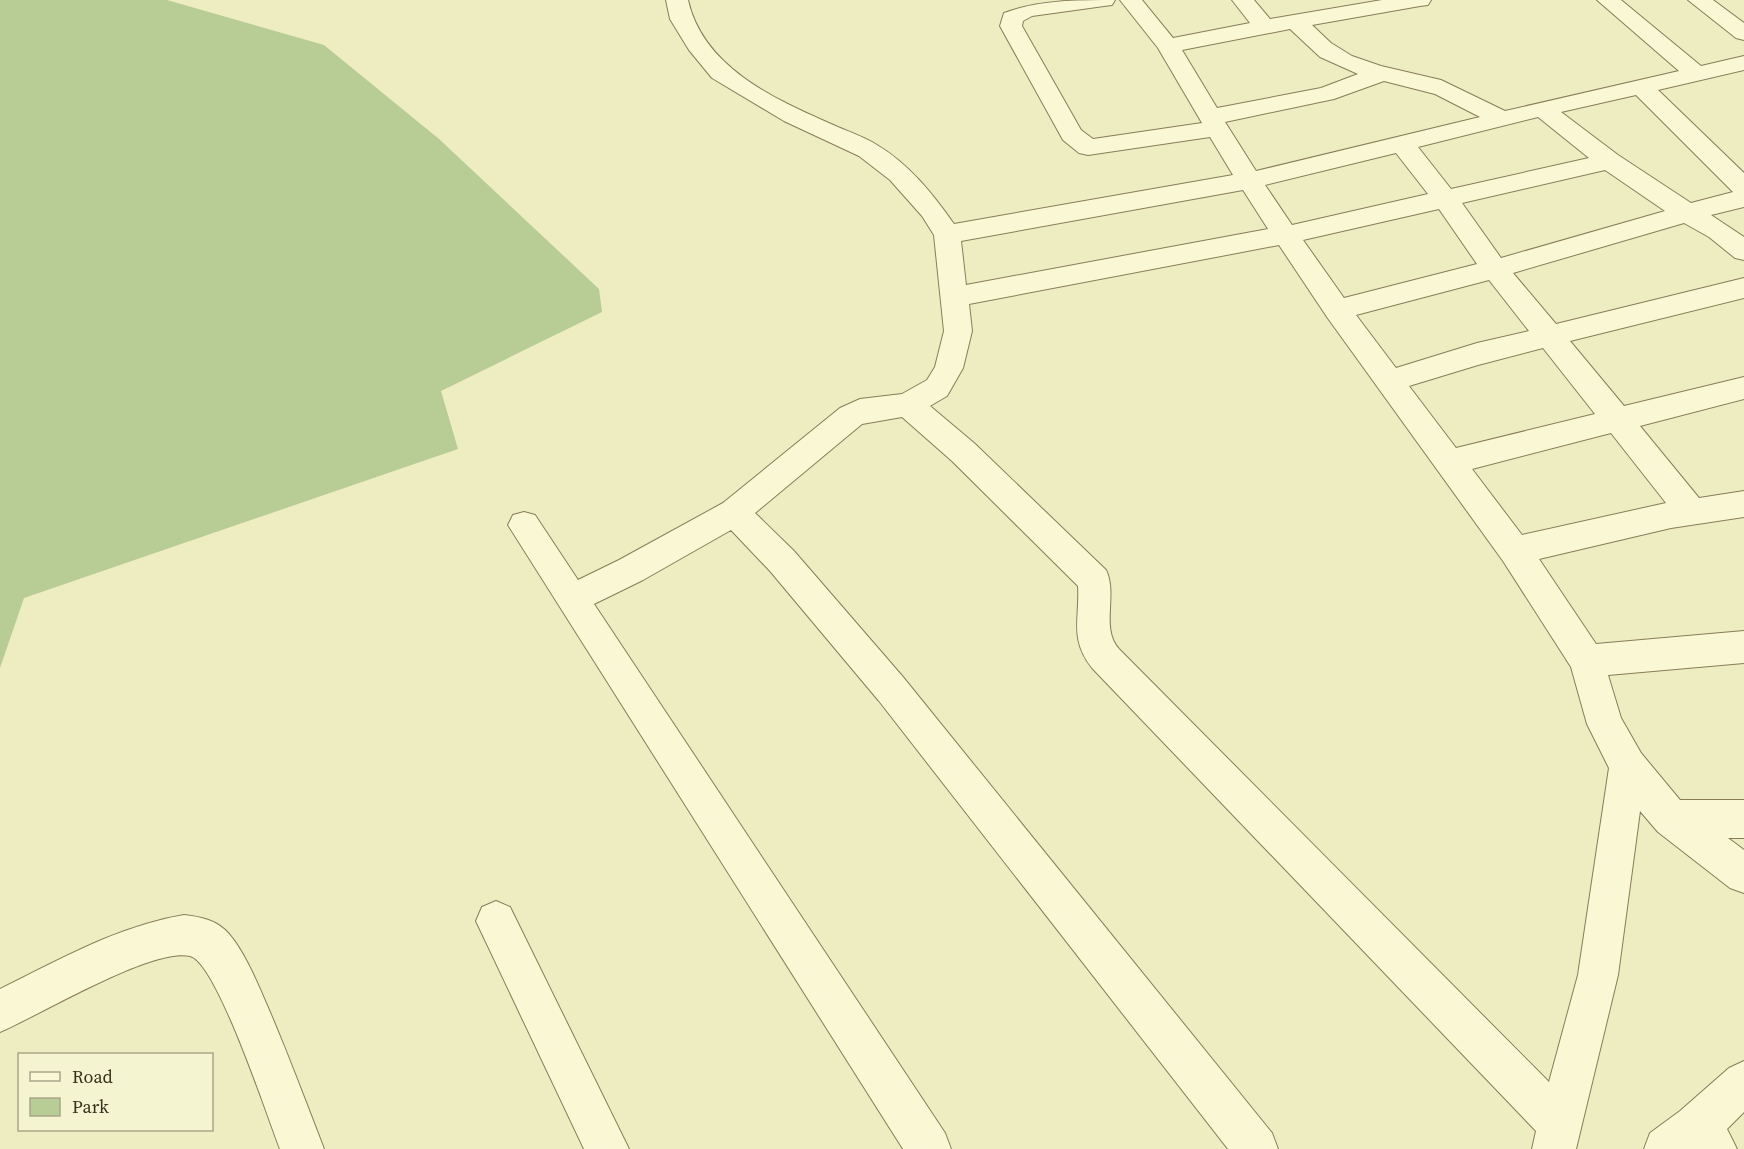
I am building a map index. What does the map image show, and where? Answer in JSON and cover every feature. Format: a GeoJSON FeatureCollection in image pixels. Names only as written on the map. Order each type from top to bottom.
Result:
{"type":"FeatureCollection","features":[{"type":"Feature","properties":{"kind":"street"},"geometry":{"type":"LineString","coordinates":[[573,598],[631,570],[734,512],[787,466],[851,416],[870,409],[908,405],[937,388],[949,368],[958,331],[947,234],[931,210],[899,174],[868,150],[792,116],[720,73],[697,45],[681,19],[677,0]]}},
{"type":"Feature","properties":{"kind":"street"},"geometry":{"type":"LineString","coordinates":[[1104,0],[1027,10],[1012,18],[1011,26],[1072,135],[1088,147],[1214,123],[1326,94],[1381,74]]}},
{"type":"Feature","properties":{"kind":"street"},"geometry":{"type":"LineString","coordinates":[[1131,0],[1168,46],[1249,181],[1337,310],[1515,551],[1587,661],[1605,724],[1628,766],[1671,819],[1744,874]]}},
{"type":"Feature","properties":{"kind":"street"},"geometry":{"type":"LineString","coordinates":[[1243,0],[1264,27]]}},
{"type":"Feature","properties":{"kind":"street"},"geometry":{"type":"LineString","coordinates":[[1168,46],[1368,4],[1420,0]]}},
{"type":"Feature","properties":{"kind":"street"},"geometry":{"type":"LineString","coordinates":[[1608,0],[1697,74]]}},
{"type":"Feature","properties":{"kind":"street"},"geometry":{"type":"LineString","coordinates":[[1699,0],[1744,33]]}},
{"type":"Feature","properties":{"kind":"street"},"geometry":{"type":"LineString","coordinates":[[1295,21],[1332,55],[1348,63],[1445,90],[1502,119]]}},
{"type":"Feature","properties":{"kind":"street"},"geometry":{"type":"LineString","coordinates":[[947,234],[1249,181],[1542,109],[1744,64]]}},
{"type":"Feature","properties":{"kind":"street"},"geometry":{"type":"LineString","coordinates":[[1641,86],[1744,188]]}},
{"type":"Feature","properties":{"kind":"street"},"geometry":{"type":"LineString","coordinates":[[1542,109],[1609,161],[1718,231],[1744,251]]}},
{"type":"Feature","properties":{"kind":"street"},"geometry":{"type":"LineString","coordinates":[[1401,143],[1423,168],[1495,269],[1692,512]]}},
{"type":"Feature","properties":{"kind":"street"},"geometry":{"type":"LineString","coordinates":[[955,297],[1286,234],[1609,161]]}},
{"type":"Feature","properties":{"kind":"street"},"geometry":{"type":"LineString","coordinates":[[1337,310],[1495,269],[1744,198]]}},
{"type":"Feature","properties":{"kind":"street"},"geometry":{"type":"LineString","coordinates":[[1390,381],[1478,354],[1744,288]]}},
{"type":"Feature","properties":{"kind":"street"},"geometry":{"type":"LineString","coordinates":[[1449,462],[1744,388]]}},
{"type":"Feature","properties":{"kind":"street"},"geometry":{"type":"LineString","coordinates":[[908,405],[963,452],[1094,580],[1096,590],[1095,643],[1116,670],[1557,1136]]}},
{"type":"Feature","properties":{"kind":"street"},"geometry":{"type":"LineString","coordinates":[[1515,551],[1692,512],[1744,504]]}},
{"type":"Feature","properties":{"kind":"street"},"geometry":{"type":"LineString","coordinates":[[734,512],[782,561],[891,689],[1256,1149]]}},
{"type":"Feature","properties":{"kind":"street"},"geometry":{"type":"LineString","coordinates":[[524,525],[929,1149]]}},
{"type":"Feature","properties":{"kind":"street"},"geometry":{"type":"LineString","coordinates":[[1587,661],[1744,647]]}},
{"type":"Feature","properties":{"kind":"street"},"geometry":{"type":"LineString","coordinates":[[1557,1136],[1598,975],[1628,766]]}},
{"type":"Feature","properties":{"kind":"street"},"geometry":{"type":"LineString","coordinates":[[1671,819],[1744,819]]}},
{"type":"Feature","properties":{"kind":"street"},"geometry":{"type":"LineString","coordinates":[[496,921],[607,1149]]}},
{"type":"Feature","properties":{"kind":"street"},"geometry":{"type":"LineString","coordinates":[[0,1011],[137,945],[171,936],[202,937],[212,944],[243,994],[302,1149]]}},
{"type":"Feature","properties":{"kind":"street"},"geometry":{"type":"LineString","coordinates":[[1692,1142],[1744,1083]]}},
{"type":"Feature","properties":{"kind":"green space"},"geometry":{"type":"Polygon","coordinates":[[[0,0],[167,0],[324,45],[439,139],[599,289],[602,312],[441,391],[458,449],[24,598],[0,668],[0,0]]]}}]}
